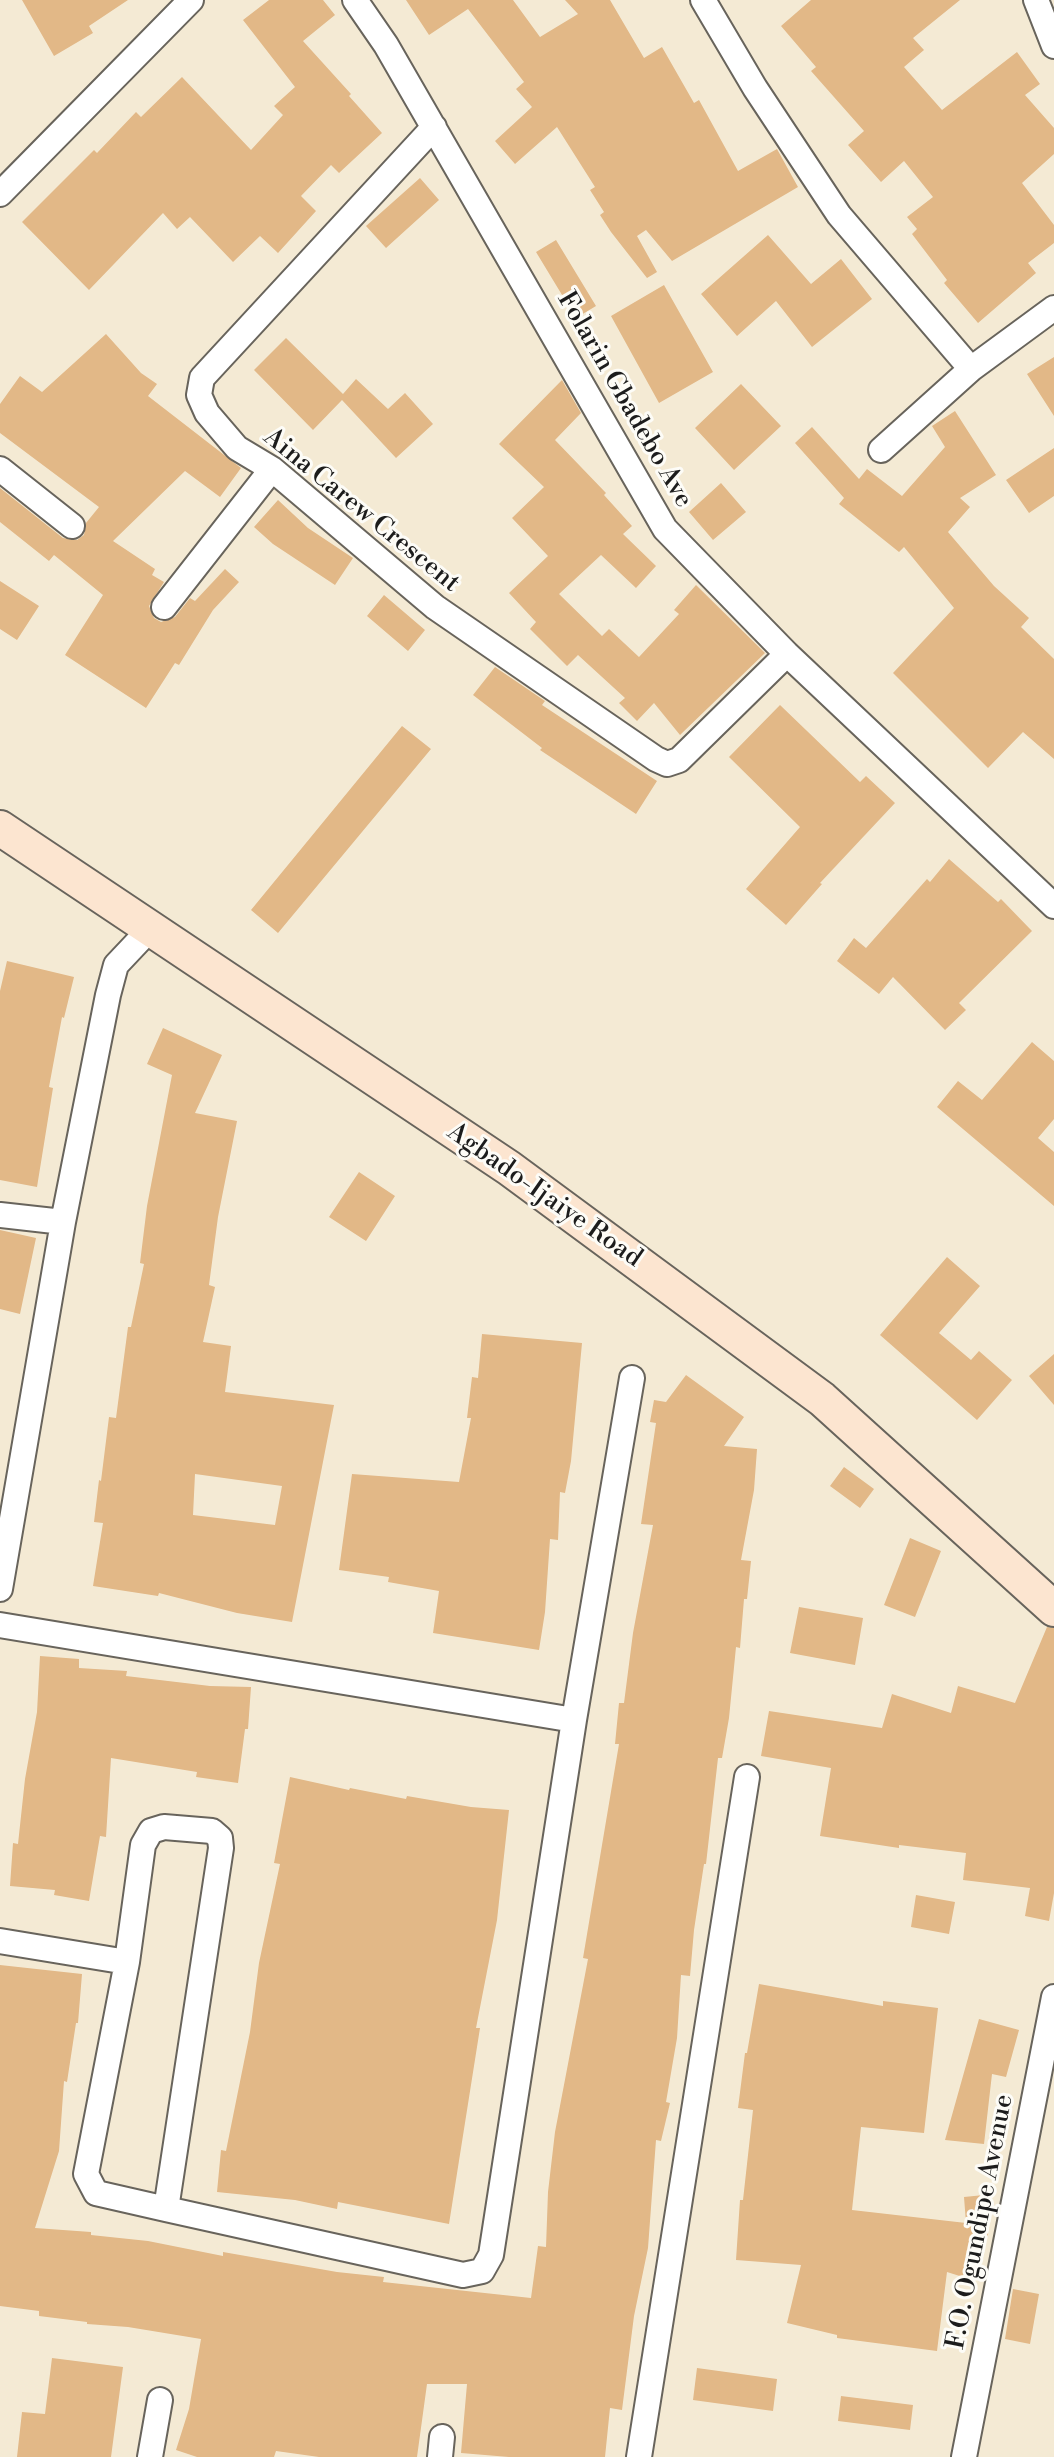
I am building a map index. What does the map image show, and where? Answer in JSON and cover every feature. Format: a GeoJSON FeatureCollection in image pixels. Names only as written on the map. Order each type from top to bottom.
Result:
{"type":"FeatureCollection","features":[{"type":"Feature","properties":{"kind":"street"},"geometry":{"type":"LineString","coordinates":[[0,194],[191,0]]}},
{"type":"Feature","properties":{"kind":"street","name":"Folarin Gbadebo Ave"},"geometry":{"type":"LineString","coordinates":[[355,0],[386,45],[665,529],[787,654],[1054,906]]}},
{"type":"Feature","properties":{"kind":"street"},"geometry":{"type":"LineString","coordinates":[[703,0],[755,88],[839,215],[971,369]]}},
{"type":"Feature","properties":{"kind":"street"},"geometry":{"type":"LineString","coordinates":[[1036,0],[1054,46]]}},
{"type":"Feature","properties":{"kind":"street","name":"Aina Carew Crescent"},"geometry":{"type":"LineString","coordinates":[[434,127],[202,378],[199,395],[207,413],[237,448],[272,469],[435,607],[667,764],[679,760],[787,654]]}},
{"type":"Feature","properties":{"kind":"street"},"geometry":{"type":"LineString","coordinates":[[881,450],[971,369],[1054,308]]}},
{"type":"Feature","properties":{"kind":"street"},"geometry":{"type":"LineString","coordinates":[[0,469],[72,526]]}},
{"type":"Feature","properties":{"kind":"street"},"geometry":{"type":"LineString","coordinates":[[164,607],[272,469]]}},
{"type":"Feature","properties":{"kind":"street","name":"Agbado-Ijaiye Road"},"geometry":{"type":"LineString","coordinates":[[0,828],[509,1168],[822,1399],[1054,1609]]}},
{"type":"Feature","properties":{"kind":"street"},"geometry":{"type":"LineString","coordinates":[[0,1589],[63,1222],[116,965],[150,929]]}},
{"type":"Feature","properties":{"kind":"street"},"geometry":{"type":"LineString","coordinates":[[0,1215],[63,1222]]}},
{"type":"Feature","properties":{"kind":"street"},"geometry":{"type":"LineString","coordinates":[[166,2209],[221,1848],[220,1838],[212,1831],[164,1827],[151,1831],[143,1845],[127,1962],[86,2174],[96,2193],[166,2209],[463,2275],[482,2271],[491,2255],[574,1720],[632,1378]]}},
{"type":"Feature","properties":{"kind":"street"},"geometry":{"type":"LineString","coordinates":[[0,1625],[574,1720]]}},
{"type":"Feature","properties":{"kind":"street"},"geometry":{"type":"LineString","coordinates":[[639,2457],[747,1777]]}},
{"type":"Feature","properties":{"kind":"street"},"geometry":{"type":"LineString","coordinates":[[0,1941],[127,1962]]}},
{"type":"Feature","properties":{"kind":"street","name":"F.O. Ogundipe Avenue"},"geometry":{"type":"LineString","coordinates":[[964,2457],[1054,1997]]}},
{"type":"Feature","properties":{"kind":"street"},"geometry":{"type":"LineString","coordinates":[[150,2457],[160,2400]]}},
{"type":"Feature","properties":{"kind":"building"},"geometry":{"type":"Polygon","coordinates":[[[22,0],[128,0],[89,26],[93,33],[54,56],[22,0]]]}},
{"type":"Feature","properties":{"kind":"building"},"geometry":{"type":"Polygon","coordinates":[[[269,0],[323,0],[335,15],[303,41],[382,133],[339,173],[331,165],[301,196],[316,211],[278,253],[260,236],[233,262],[190,217],[177,229],[163,213],[89,290],[22,222],[94,150],[97,153],[136,112],[141,117],[182,77],[251,150],[283,115],[274,106],[295,87],[243,20],[269,0]]]}},
{"type":"Feature","properties":{"kind":"building"},"geometry":{"type":"Polygon","coordinates":[[[406,0],[513,0],[540,37],[578,14],[565,0],[610,0],[644,58],[662,47],[694,103],[699,100],[738,171],[777,149],[798,187],[672,261],[646,230],[637,236],[657,272],[647,278],[600,215],[604,212],[590,190],[595,187],[557,127],[515,164],[495,141],[532,107],[516,89],[524,82],[468,9],[429,35],[406,0]]]}},
{"type":"Feature","properties":{"kind":"building"},"geometry":{"type":"Polygon","coordinates":[[[811,0],[960,0],[913,38],[924,50],[904,67],[942,110],[1017,52],[1040,84],[1025,95],[1054,128],[1054,154],[1022,183],[1054,225],[1054,243],[1028,263],[1036,273],[978,323],[944,283],[947,280],[912,234],[917,229],[907,217],[933,197],[904,161],[881,182],[848,145],[864,131],[811,71],[816,67],[781,26],[811,0]]]}},
{"type":"Feature","properties":{"kind":"building"},"geometry":{"type":"Polygon","coordinates":[[[420,178],[439,200],[386,248],[366,226],[420,178]]]}},
{"type":"Feature","properties":{"kind":"building"},"geometry":{"type":"Polygon","coordinates":[[[768,235],[811,284],[841,259],[872,299],[812,347],[776,301],[737,336],[701,294],[768,235]]]}},
{"type":"Feature","properties":{"kind":"building"},"geometry":{"type":"Polygon","coordinates":[[[556,240],[596,306],[576,318],[536,252],[556,240]]]}},
{"type":"Feature","properties":{"kind":"building"},"geometry":{"type":"Polygon","coordinates":[[[664,285],[713,372],[659,403],[611,316],[664,285]]]}},
{"type":"Feature","properties":{"kind":"building"},"geometry":{"type":"Polygon","coordinates":[[[106,334],[141,373],[157,384],[148,396],[241,468],[220,497],[185,471],[113,541],[155,569],[152,575],[164,582],[149,606],[154,618],[161,622],[175,617],[190,598],[195,601],[225,569],[239,582],[213,610],[179,665],[175,663],[146,708],[65,655],[103,595],[54,555],[49,561],[0,522],[0,488],[63,538],[77,540],[84,535],[86,523],[99,507],[0,433],[0,404],[20,376],[42,392],[106,334]]]}},
{"type":"Feature","properties":{"kind":"building"},"geometry":{"type":"Polygon","coordinates":[[[286,338],[343,394],[356,379],[388,409],[405,393],[433,424],[396,458],[342,400],[313,430],[254,370],[286,338]]]}},
{"type":"Feature","properties":{"kind":"building"},"geometry":{"type":"Polygon","coordinates":[[[1054,357],[1054,416],[1027,374],[1054,357]]]}},
{"type":"Feature","properties":{"kind":"building"},"geometry":{"type":"Polygon","coordinates":[[[562,380],[581,413],[555,440],[606,493],[604,495],[632,526],[623,534],[656,566],[636,588],[601,555],[559,594],[602,636],[609,629],[639,657],[679,614],[674,610],[696,585],[765,653],[680,735],[654,703],[637,721],[619,703],[625,698],[578,655],[567,666],[530,629],[536,622],[509,593],[548,556],[512,518],[544,487],[499,444],[562,380]]]}},
{"type":"Feature","properties":{"kind":"building"},"geometry":{"type":"Polygon","coordinates":[[[741,384],[781,426],[734,470],[695,428],[741,384]]]}},
{"type":"Feature","properties":{"kind":"building"},"geometry":{"type":"Polygon","coordinates":[[[955,411],[996,475],[960,498],[970,507],[948,532],[994,586],[1029,618],[1021,627],[1054,659],[1054,759],[1023,732],[988,768],[893,673],[954,608],[904,547],[899,552],[839,504],[844,498],[795,443],[812,427],[859,479],[867,469],[902,496],[945,447],[932,426],[955,411]]]}},
{"type":"Feature","properties":{"kind":"building"},"geometry":{"type":"Polygon","coordinates":[[[1054,448],[1054,496],[1029,513],[1006,480],[1054,448]]]}},
{"type":"Feature","properties":{"kind":"building"},"geometry":{"type":"Polygon","coordinates":[[[721,483],[746,512],[713,540],[689,512],[721,483]]]}},
{"type":"Feature","properties":{"kind":"building"},"geometry":{"type":"Polygon","coordinates":[[[278,500],[308,528],[353,558],[335,585],[273,544],[254,527],[278,500]]]}},
{"type":"Feature","properties":{"kind":"building"},"geometry":{"type":"Polygon","coordinates":[[[0,581],[39,606],[17,640],[0,629],[0,581]]]}},
{"type":"Feature","properties":{"kind":"building"},"geometry":{"type":"Polygon","coordinates":[[[384,595],[425,630],[408,651],[367,616],[384,595]]]}},
{"type":"Feature","properties":{"kind":"building"},"geometry":{"type":"Polygon","coordinates":[[[495,667],[545,701],[542,705],[657,781],[636,814],[540,750],[542,748],[473,695],[495,667]]]}},
{"type":"Feature","properties":{"kind":"building"},"geometry":{"type":"Polygon","coordinates":[[[780,705],[860,782],[866,776],[895,803],[820,883],[786,925],[746,889],[800,827],[729,757],[780,705]]]}},
{"type":"Feature","properties":{"kind":"building"},"geometry":{"type":"Polygon","coordinates":[[[402,726],[431,749],[278,933],[251,910],[402,726]]]}},
{"type":"Feature","properties":{"kind":"building"},"geometry":{"type":"Polygon","coordinates":[[[949,859],[998,902],[1001,899],[1032,931],[959,1003],[966,1010],[945,1030],[893,977],[879,994],[837,961],[854,938],[866,948],[927,879],[930,882],[949,859]]]}},
{"type":"Feature","properties":{"kind":"building"},"geometry":{"type":"Polygon","coordinates":[[[7,961],[74,977],[62,1017],[49,1087],[53,1088],[37,1187],[0,1180],[0,991],[7,961]]]}},
{"type":"Feature","properties":{"kind":"building"},"geometry":{"type":"Polygon","coordinates":[[[163,1028],[222,1055],[195,1113],[237,1121],[218,1217],[209,1285],[215,1287],[203,1342],[231,1346],[225,1392],[334,1405],[292,1622],[237,1613],[159,1593],[158,1596],[93,1586],[103,1523],[94,1522],[99,1480],[109,1417],[116,1418],[128,1327],[131,1327],[144,1264],[140,1263],[147,1206],[172,1075],[147,1064],[163,1028]],[[195,1474],[193,1515],[275,1525],[282,1486],[195,1474]]]}},
{"type":"Feature","properties":{"kind":"building"},"geometry":{"type":"Polygon","coordinates":[[[1032,1042],[1054,1061],[1054,1119],[1038,1138],[1054,1152],[1054,1206],[937,1107],[958,1081],[982,1100],[1032,1042]]]}},
{"type":"Feature","properties":{"kind":"building"},"geometry":{"type":"Polygon","coordinates":[[[359,1172],[395,1196],[366,1241],[329,1217],[359,1172]]]}},
{"type":"Feature","properties":{"kind":"building"},"geometry":{"type":"Polygon","coordinates":[[[0,1230],[36,1238],[20,1314],[0,1309],[0,1230]]]}},
{"type":"Feature","properties":{"kind":"building"},"geometry":{"type":"Polygon","coordinates":[[[947,1257],[980,1286],[939,1333],[971,1360],[979,1351],[1012,1380],[977,1420],[880,1335],[947,1257]]]}},
{"type":"Feature","properties":{"kind":"building"},"geometry":{"type":"Polygon","coordinates":[[[482,1334],[582,1343],[571,1461],[565,1493],[560,1492],[558,1540],[550,1539],[539,1650],[433,1633],[439,1591],[388,1582],[389,1577],[339,1570],[352,1474],[459,1482],[471,1418],[467,1418],[472,1377],[478,1378],[482,1334]]]}},
{"type":"Feature","properties":{"kind":"building"},"geometry":{"type":"Polygon","coordinates":[[[1054,1354],[1054,1405],[1029,1376],[1054,1354]]]}},
{"type":"Feature","properties":{"kind":"building"},"geometry":{"type":"Polygon","coordinates":[[[686,1375],[744,1417],[724,1446],[757,1449],[754,1490],[741,1560],[751,1561],[740,1648],[736,1647],[729,1718],[722,1758],[718,1758],[690,1976],[681,1975],[677,2038],[666,2102],[670,2103],[661,2141],[656,2140],[648,2248],[634,2316],[622,2410],[610,2408],[605,2457],[509,2457],[461,2453],[467,2384],[427,2384],[417,2457],[319,2457],[276,2451],[274,2457],[197,2457],[176,2450],[189,2409],[201,2339],[87,2324],[39,2316],[39,2311],[0,2306],[0,1965],[82,1974],[78,2023],[67,2082],[64,2081],[59,2151],[35,2228],[91,2232],[91,2235],[148,2241],[223,2256],[223,2252],[384,2277],[383,2282],[531,2298],[538,2246],[546,2247],[555,2132],[588,1959],[583,1958],[619,1744],[615,1744],[619,1703],[624,1703],[653,1525],[641,1524],[656,1423],[650,1422],[654,1400],[666,1402],[686,1375]]]}},
{"type":"Feature","properties":{"kind":"building"},"geometry":{"type":"Polygon","coordinates":[[[844,1467],[874,1489],[860,1508],[830,1486],[844,1467]]]}},
{"type":"Feature","properties":{"kind":"building"},"geometry":{"type":"Polygon","coordinates":[[[910,1538],[941,1551],[915,1617],[884,1605],[910,1538]]]}},
{"type":"Feature","properties":{"kind":"building"},"geometry":{"type":"Polygon","coordinates":[[[799,1607],[863,1618],[855,1665],[790,1653],[799,1607]]]}},
{"type":"Feature","properties":{"kind":"building"},"geometry":{"type":"Polygon","coordinates":[[[1047,1627],[1054,1628],[1054,1893],[1049,1921],[1025,1916],[1030,1888],[963,1880],[966,1853],[899,1845],[899,1848],[820,1836],[831,1768],[761,1756],[769,1711],[882,1728],[892,1694],[951,1713],[958,1686],[1015,1703],[1047,1627]]]}},
{"type":"Feature","properties":{"kind":"building"},"geometry":{"type":"Polygon","coordinates":[[[40,1656],[79,1659],[79,1668],[127,1671],[126,1676],[210,1686],[251,1687],[248,1729],[245,1729],[238,1783],[196,1777],[197,1772],[111,1758],[106,1837],[100,1836],[89,1901],[54,1895],[55,1890],[10,1886],[13,1843],[18,1844],[37,1712],[40,1656]]]}},
{"type":"Feature","properties":{"kind":"building"},"geometry":{"type":"Polygon","coordinates":[[[290,1777],[406,1799],[407,1796],[509,1810],[497,1920],[476,2028],[480,2028],[449,2224],[338,2202],[337,2209],[295,2200],[217,2192],[221,2150],[226,2151],[280,1864],[274,1863],[290,1777]]]}},
{"type":"Feature","properties":{"kind":"building"},"geometry":{"type":"Polygon","coordinates":[[[916,1895],[955,1902],[949,1934],[911,1927],[916,1895]]]}},
{"type":"Feature","properties":{"kind":"building"},"geometry":{"type":"Polygon","coordinates":[[[759,1984],[883,2006],[883,2001],[938,2008],[924,2133],[861,2127],[852,2210],[966,2223],[964,2197],[984,2195],[988,2236],[981,2237],[966,2278],[947,2272],[937,2351],[837,2338],[837,2335],[787,2323],[801,2265],[736,2260],[740,2200],[743,2200],[753,2110],[738,2108],[759,1984]]]}},
{"type":"Feature","properties":{"kind":"building"},"geometry":{"type":"Polygon","coordinates":[[[979,2019],[1019,2030],[1006,2077],[992,2074],[984,2144],[945,2140],[979,2019]]]}},
{"type":"Feature","properties":{"kind":"building"},"geometry":{"type":"Polygon","coordinates":[[[1013,2289],[1039,2294],[1030,2344],[1005,2339],[1013,2289]]]}},
{"type":"Feature","properties":{"kind":"building"},"geometry":{"type":"Polygon","coordinates":[[[52,2358],[123,2367],[111,2457],[17,2457],[22,2412],[45,2414],[52,2358]]]}},
{"type":"Feature","properties":{"kind":"building"},"geometry":{"type":"Polygon","coordinates":[[[697,2368],[777,2379],[773,2411],[693,2400],[697,2368]]]}},
{"type":"Feature","properties":{"kind":"building"},"geometry":{"type":"Polygon","coordinates":[[[841,2396],[913,2405],[910,2430],[838,2421],[841,2396]]]}}]}
